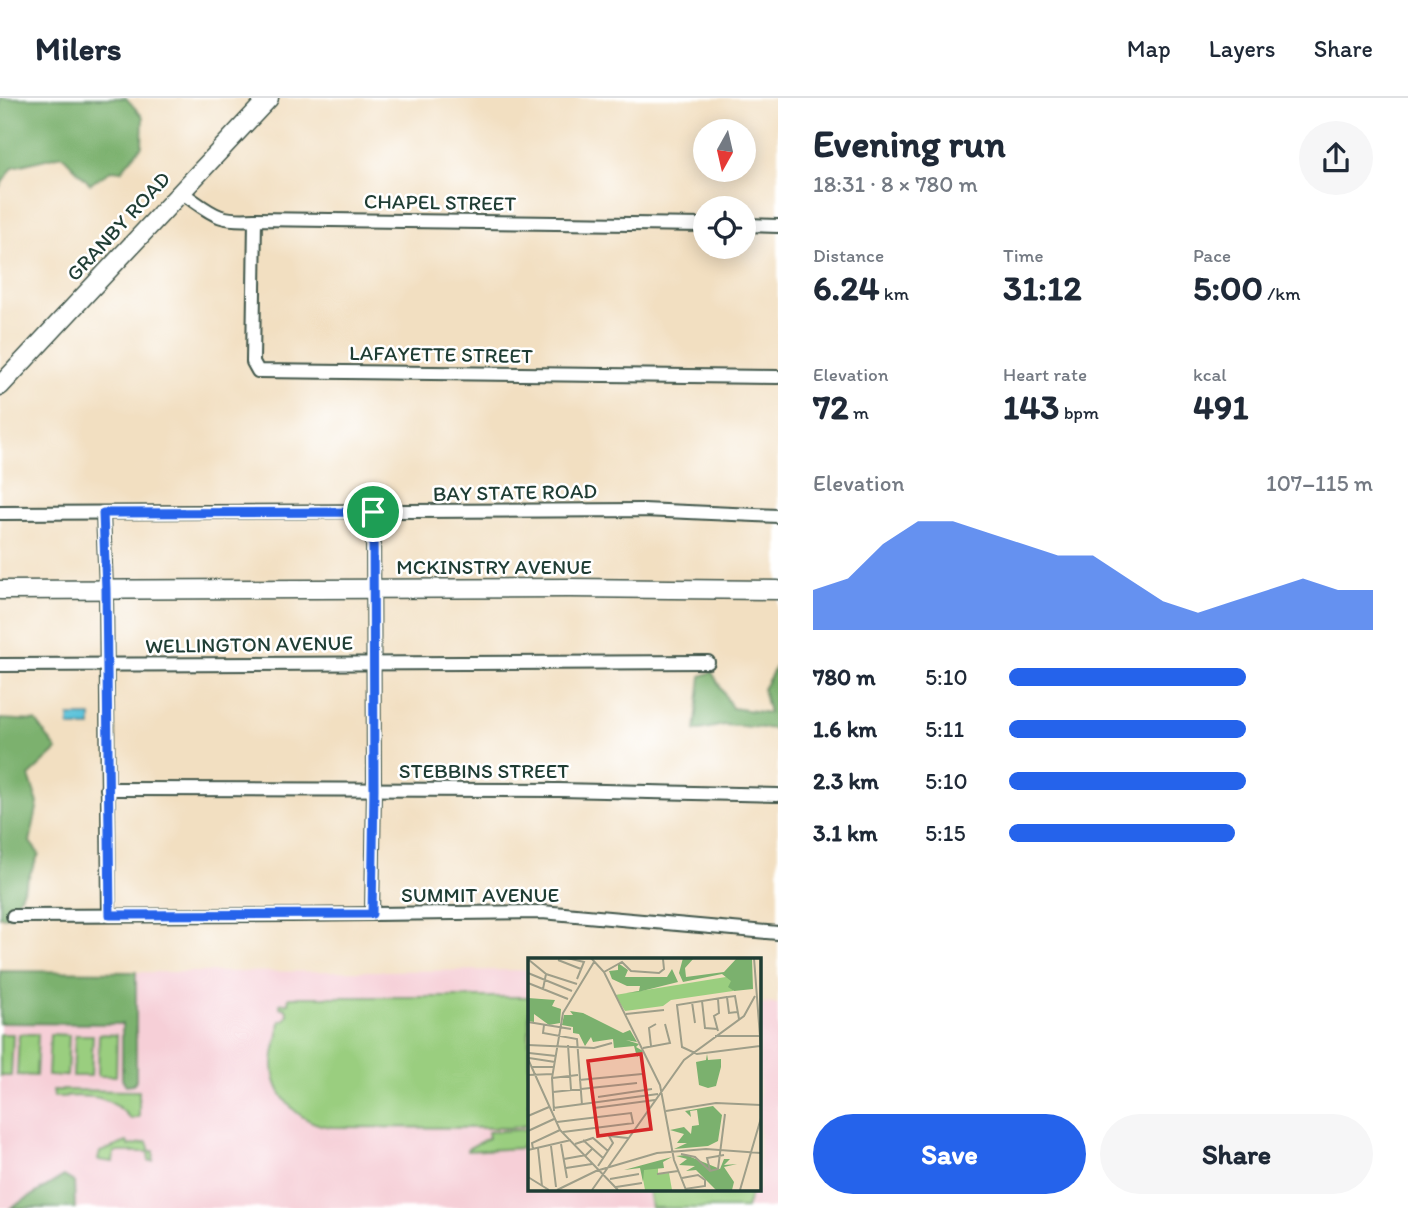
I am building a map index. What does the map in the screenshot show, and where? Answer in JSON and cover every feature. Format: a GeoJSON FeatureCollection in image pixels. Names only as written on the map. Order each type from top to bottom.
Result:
{"type":"FeatureCollection","features":[{"type":"Feature","properties":{"kind":"street","name":"GRANBY ROAD"},"geometry":{"type":"LineString","coordinates":[[0,386],[269,98]]}},
{"type":"Feature","properties":{"kind":"street","name":"CHAPEL STREET"},"geometry":{"type":"LineString","coordinates":[[181,192],[221,219],[233,221],[255,219],[693,225]]}},
{"type":"Feature","properties":{"kind":"street","name":"LAFAYETTE STREET"},"geometry":{"type":"LineString","coordinates":[[255,219],[253,362],[258,371],[778,377]]}},
{"type":"Feature","properties":{"kind":"street"},"geometry":{"type":"LineString","coordinates":[[756,225],[778,226]]}},
{"type":"Feature","properties":{"kind":"street","name":"BAY STATE ROAD"},"geometry":{"type":"LineString","coordinates":[[0,513],[643,510],[778,516]]}},
{"type":"Feature","properties":{"kind":"street"},"geometry":{"type":"LineString","coordinates":[[372,914],[373,512]]}},
{"type":"Feature","properties":{"kind":"street"},"geometry":{"type":"LineString","coordinates":[[103,513],[110,915]]}},
{"type":"Feature","properties":{"kind":"street","name":"MCKINSTRY AVENUE"},"geometry":{"type":"LineString","coordinates":[[0,590],[778,590]]}},
{"type":"Feature","properties":{"kind":"street","name":"WELLINGTON AVENUE"},"geometry":{"type":"LineString","coordinates":[[0,665],[708,662]]}},
{"type":"Feature","properties":{"kind":"street","name":"STEBBINS STREET"},"geometry":{"type":"LineString","coordinates":[[107,789],[559,790],[778,795]]}},
{"type":"Feature","properties":{"kind":"street","name":"SUMMIT AVENUE"},"geometry":{"type":"LineString","coordinates":[[13,916],[542,912],[778,933]]}},
{"type":"Feature","properties":{"kind":"shaded area"},"geometry":{"type":"Polygon","coordinates":[[[527,970],[528,1190],[760,1190],[760,1003],[778,1004],[778,1208],[0,1208],[0,973],[527,970]]]}},
{"type":"Feature","properties":{"kind":"green space"},"geometry":{"type":"Polygon","coordinates":[[[0,98],[126,98],[143,117],[142,146],[121,171],[112,170],[90,184],[62,155],[13,167],[0,186],[0,98]]]}},
{"type":"Feature","properties":{"kind":"green space"},"geometry":{"type":"Polygon","coordinates":[[[778,663],[778,729],[724,725],[695,731],[701,676],[712,672],[732,708],[769,713],[763,689],[778,663]]]}},
{"type":"Feature","properties":{"kind":"green space"},"geometry":{"type":"Polygon","coordinates":[[[0,719],[36,721],[57,750],[29,776],[38,803],[30,842],[39,854],[11,916],[0,917],[0,719]]]}},
{"type":"Feature","properties":{"kind":"green space"},"geometry":{"type":"Polygon","coordinates":[[[0,971],[136,972],[136,1081],[126,1085],[122,1079],[122,1024],[0,1023],[0,971]]]}},
{"type":"Feature","properties":{"kind":"green space"},"geometry":{"type":"Polygon","coordinates":[[[289,997],[528,997],[528,1125],[509,1128],[332,1127],[310,1121],[283,1098],[274,1077],[273,1059],[280,1021],[285,1020],[288,1015],[280,1004],[288,1003],[289,997]]]}},
{"type":"Feature","properties":{"kind":"green space"},"geometry":{"type":"Polygon","coordinates":[[[0,1034],[13,1034],[11,1076],[0,1076],[0,1034]]]}},
{"type":"Feature","properties":{"kind":"green space"},"geometry":{"type":"Polygon","coordinates":[[[19,1034],[38,1034],[36,1076],[17,1075],[19,1034]]]}},
{"type":"Feature","properties":{"kind":"green space"},"geometry":{"type":"Polygon","coordinates":[[[50,1034],[69,1035],[67,1076],[48,1076],[50,1034]]]}},
{"type":"Feature","properties":{"kind":"green space"},"geometry":{"type":"Polygon","coordinates":[[[99,1034],[117,1035],[116,1076],[98,1076],[99,1034]]]}},
{"type":"Feature","properties":{"kind":"green space"},"geometry":{"type":"Polygon","coordinates":[[[75,1035],[93,1035],[91,1076],[73,1076],[75,1035]]]}},
{"type":"Feature","properties":{"kind":"green space"},"geometry":{"type":"Polygon","coordinates":[[[53,1090],[139,1091],[139,1117],[131,1119],[105,1100],[77,1096],[54,1097],[53,1090]]]}},
{"type":"Feature","properties":{"kind":"green space"},"geometry":{"type":"Polygon","coordinates":[[[528,1129],[528,1143],[522,1144],[522,1148],[467,1151],[488,1138],[488,1132],[528,1129]]]}},
{"type":"Feature","properties":{"kind":"green space"},"geometry":{"type":"Polygon","coordinates":[[[127,1142],[129,1146],[147,1142],[150,1151],[154,1151],[153,1161],[149,1161],[148,1152],[114,1152],[113,1162],[98,1160],[100,1152],[127,1142]]]}},
{"type":"Feature","properties":{"kind":"green space"},"geometry":{"type":"Polygon","coordinates":[[[64,1176],[74,1182],[75,1208],[11,1208],[64,1176]]]}},
{"type":"Feature","properties":{"kind":"green space"},"geometry":{"type":"Polygon","coordinates":[[[648,1190],[753,1190],[746,1208],[651,1208],[648,1190]]]}},
{"type":"Feature","properties":{"kind":"water"},"geometry":{"type":"Polygon","coordinates":[[[69,716],[91,716],[91,727],[69,727],[69,716]]]}},
{"type":"Feature","properties":{"kind":"route"},"geometry":{"type":"LineString","coordinates":[[373,512],[372,914],[110,915],[103,513],[373,512]]}}]}
